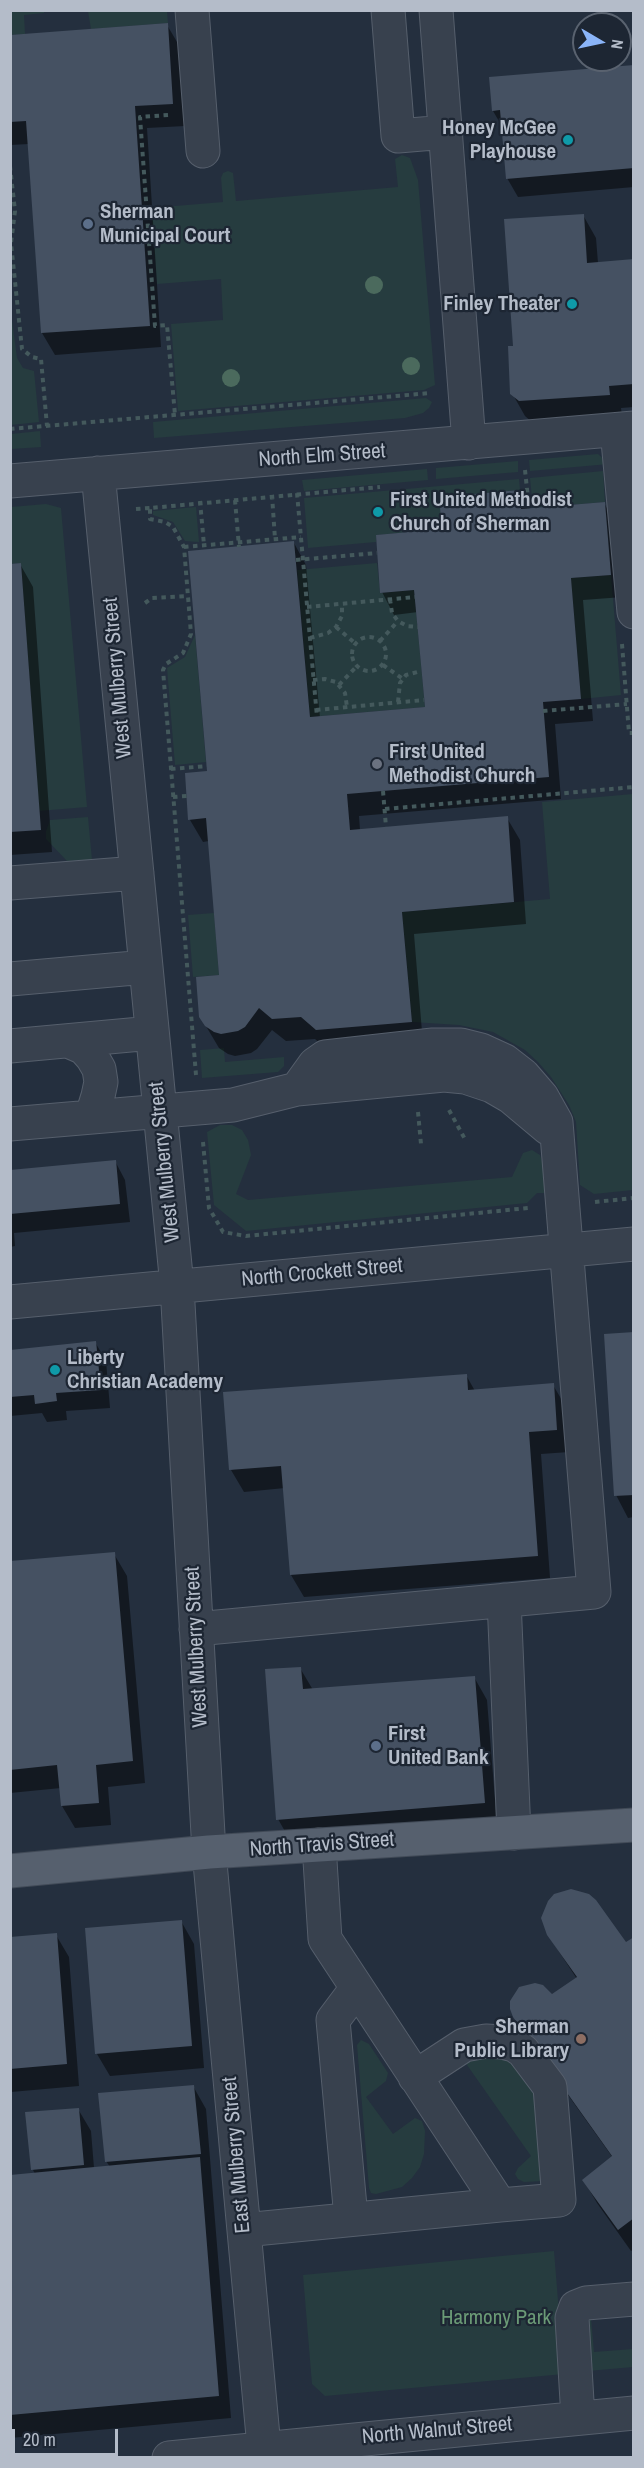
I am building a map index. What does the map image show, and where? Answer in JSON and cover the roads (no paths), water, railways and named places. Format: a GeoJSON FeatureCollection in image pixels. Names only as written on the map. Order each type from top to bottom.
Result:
{"type":"FeatureCollection","features":[{"type":"Feature","properties":{"kind":"main road","name":"North Travis Street"},"geometry":{"type":"LineString","coordinates":[[10,1871],[209,1852],[633,1825]]}},
{"type":"Feature","properties":{"kind":"street"},"geometry":{"type":"LineString","coordinates":[[192,10],[203,150]]}},
{"type":"Feature","properties":{"kind":"street"},"geometry":{"type":"LineString","coordinates":[[388,10],[398,136],[446,132]]}},
{"type":"Feature","properties":{"kind":"street"},"geometry":{"type":"LineString","coordinates":[[436,10],[469,443]]}},
{"type":"Feature","properties":{"kind":"street"},"geometry":{"type":"LineString","coordinates":[[625,429],[633,612]]}},
{"type":"Feature","properties":{"kind":"street","name":"North Elm Street"},"geometry":{"type":"LineString","coordinates":[[10,482],[625,429]]}},
{"type":"Feature","properties":{"kind":"street","name":"West Mulberry Street"},"geometry":{"type":"LineString","coordinates":[[98,473],[177,1286],[209,1852]]}},
{"type":"Feature","properties":{"kind":"street"},"geometry":{"type":"LineString","coordinates":[[10,883],[137,873]]}},
{"type":"Feature","properties":{"kind":"street"},"geometry":{"type":"LineString","coordinates":[[10,979],[146,967]]}},
{"type":"Feature","properties":{"kind":"street"},"geometry":{"type":"LineString","coordinates":[[10,1046],[152,1033]]}},
{"type":"Feature","properties":{"kind":"street"},"geometry":{"type":"LineString","coordinates":[[68,1041],[84,1048],[99,1069],[98,1096],[94,1109],[87,1118]]}},
{"type":"Feature","properties":{"kind":"street"},"geometry":{"type":"LineString","coordinates":[[10,1124],[233,1105],[297,1089],[315,1064],[324,1057],[434,1045],[461,1045],[489,1053],[505,1061],[523,1075],[542,1096],[556,1122],[594,1592],[196,1629]]}},
{"type":"Feature","properties":{"kind":"street","name":"North Crockett Street"},"geometry":{"type":"LineString","coordinates":[[10,1302],[633,1244]]}},
{"type":"Feature","properties":{"kind":"street"},"geometry":{"type":"LineString","coordinates":[[504,1600],[514,1833]]}},
{"type":"Feature","properties":{"kind":"street"},"geometry":{"type":"LineString","coordinates":[[319,1845],[325,1939],[500,2205]]}},
{"type":"Feature","properties":{"kind":"street","name":"East Mulberry Street"},"geometry":{"type":"LineString","coordinates":[[209,1852],[264,2452]]}},
{"type":"Feature","properties":{"kind":"street"},"geometry":{"type":"LineString","coordinates":[[351,2218],[333,2020],[357,1988]]}},
{"type":"Feature","properties":{"kind":"street"},"geometry":{"type":"LineString","coordinates":[[244,2230],[351,2218],[559,2200],[550,2087],[523,2051],[514,2045],[502,2042],[486,2041],[464,2045],[415,2077]]}},
{"type":"Feature","properties":{"kind":"street"},"geometry":{"type":"LineString","coordinates":[[578,2418],[572,2318],[576,2307],[586,2303],[633,2299]]}},
{"type":"Feature","properties":{"kind":"street","name":"North Walnut Street"},"geometry":{"type":"LineString","coordinates":[[169,2457],[264,2452],[633,2413]]}},
{"type":"Feature","properties":{"kind":"place","name":"Honey McGee Playhouse"},"geometry":{"type":"Point","coordinates":[568,140]}},
{"type":"Feature","properties":{"kind":"place","name":"Sherman Municipal Court"},"geometry":{"type":"Point","coordinates":[88,224]}},
{"type":"Feature","properties":{"kind":"place","name":"Finley Theater"},"geometry":{"type":"Point","coordinates":[572,304]}},
{"type":"Feature","properties":{"kind":"place","name":"First United Methodist Church of Sherman"},"geometry":{"type":"Point","coordinates":[378,512]}},
{"type":"Feature","properties":{"kind":"place","name":"First United Methodist Church"},"geometry":{"type":"Point","coordinates":[377,764]}},
{"type":"Feature","properties":{"kind":"place","name":"Liberty Christian Academy"},"geometry":{"type":"Point","coordinates":[55,1370]}},
{"type":"Feature","properties":{"kind":"place","name":"First United Bank"},"geometry":{"type":"Point","coordinates":[376,1746]}},
{"type":"Feature","properties":{"kind":"place","name":"Sherman Public Library"},"geometry":{"type":"Point","coordinates":[581,2039]}},
{"type":"Feature","properties":{"kind":"park label","name":"Harmony Park"},"geometry":{"type":"Point","coordinates":[496,2318]}}]}
